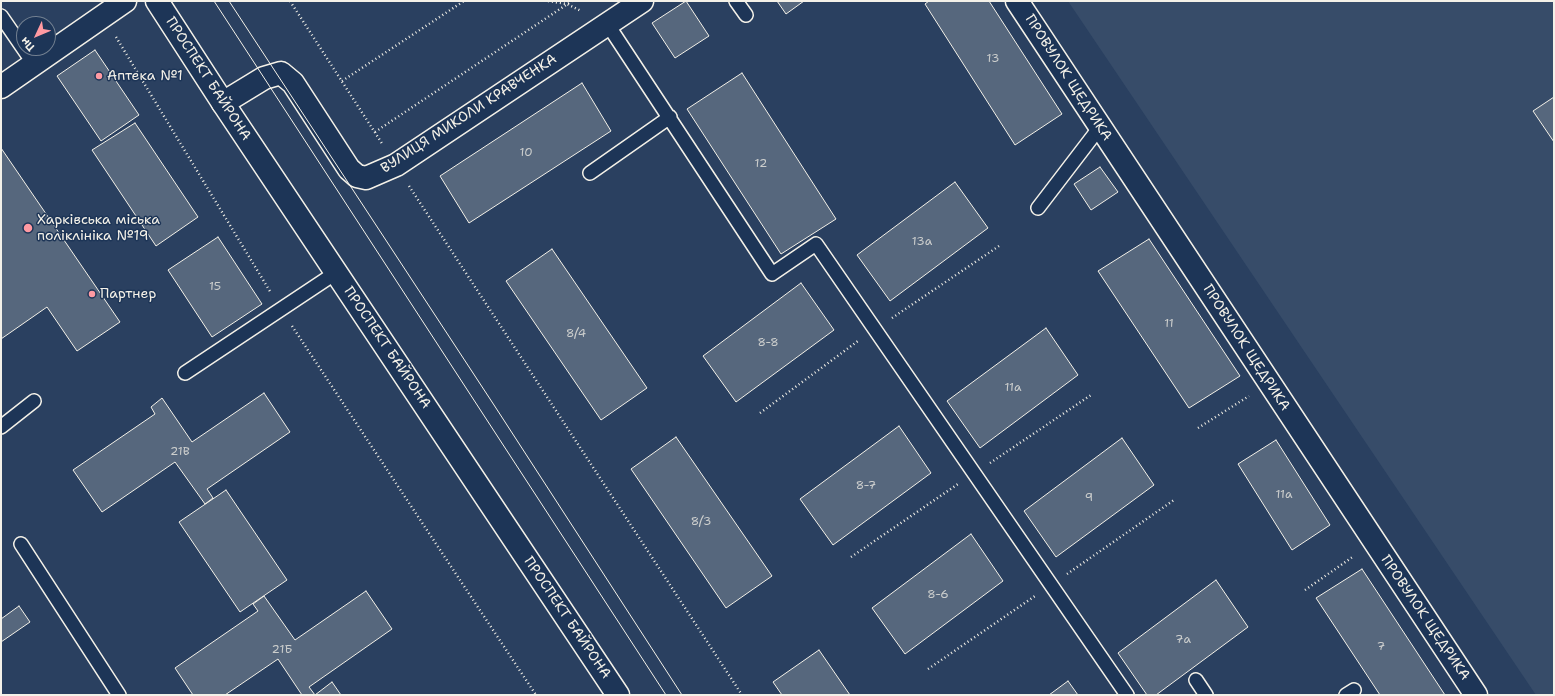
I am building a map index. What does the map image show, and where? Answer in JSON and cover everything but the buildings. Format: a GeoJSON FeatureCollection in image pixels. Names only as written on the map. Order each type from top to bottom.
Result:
{"type":"FeatureCollection","features":[{"type":"Feature","properties":{"kind":"street"},"geometry":{"type":"LineString","coordinates":[[1,88],[125,1]]}},
{"type":"Feature","properties":{"kind":"street","name":"ПРОСПЕКТ БАЙРОНА"},"geometry":{"type":"LineString","coordinates":[[157,1],[223,103],[618,695]]}},
{"type":"Feature","properties":{"kind":"street","name":"ВУЛИЦЯ МИКОЛИ КРАВЧЕНКА"},"geometry":{"type":"LineString","coordinates":[[223,103],[264,78],[281,73],[293,83],[349,169],[357,176],[366,178],[396,165],[642,1]]}},
{"type":"Feature","properties":{"kind":"street","name":"ПРОВУЛОК ЩЕДРИКА"},"geometry":{"type":"LineString","coordinates":[[1017,1],[1476,695]]}},
{"type":"Feature","properties":{"kind":"lane"},"geometry":{"type":"LineString","coordinates":[[736,1],[746,15]]}},
{"type":"Feature","properties":{"kind":"lane"},"geometry":{"type":"LineString","coordinates":[[1,16],[34,64]]}},
{"type":"Feature","properties":{"kind":"lane"},"geometry":{"type":"LineString","coordinates":[[608,25],[772,274],[816,244],[1127,695]]}},
{"type":"Feature","properties":{"kind":"lane"},"geometry":{"type":"LineString","coordinates":[[590,173],[670,117]]}},
{"type":"Feature","properties":{"kind":"lane"},"geometry":{"type":"LineString","coordinates":[[1038,208],[1100,127]]}},
{"type":"Feature","properties":{"kind":"lane"},"geometry":{"type":"LineString","coordinates":[[185,373],[337,272]]}},
{"type":"Feature","properties":{"kind":"lane"},"geometry":{"type":"LineString","coordinates":[[1,427],[34,401]]}},
{"type":"Feature","properties":{"kind":"lane"},"geometry":{"type":"LineString","coordinates":[[21,544],[119,695]]}},
{"type":"Feature","properties":{"kind":"lane"},"geometry":{"type":"LineString","coordinates":[[1196,680],[1206,695]]}},
{"type":"Feature","properties":{"kind":"path"},"geometry":{"type":"LineString","coordinates":[[290,1],[742,695]]}},
{"type":"Feature","properties":{"kind":"path"},"geometry":{"type":"LineString","coordinates":[[342,81],[464,1]]}},
{"type":"Feature","properties":{"kind":"path"},"geometry":{"type":"LineString","coordinates":[[548,1],[567,4]]}},
{"type":"Feature","properties":{"kind":"path"},"geometry":{"type":"LineString","coordinates":[[375,132],[572,1]]}},
{"type":"Feature","properties":{"kind":"path"},"geometry":{"type":"LineString","coordinates":[[103,16],[281,308],[536,695]]}},
{"type":"Feature","properties":{"kind":"path"},"geometry":{"type":"LineString","coordinates":[[1198,428],[1269,382]]}},
{"type":"Feature","properties":{"kind":"path"},"geometry":{"type":"LineString","coordinates":[[1305,590],[1375,542]]}},
{"type":"Feature","properties":{"kind":"shaded area"},"geometry":{"type":"Polygon","coordinates":[[[1068,1],[1554,1],[1554,695],[1536,695],[1068,1]]]}},
{"type":"Feature","properties":{"kind":"tram line"},"geometry":{"type":"LineString","coordinates":[[214,1],[666,695]]}},
{"type":"Feature","properties":{"kind":"tram line"},"geometry":{"type":"LineString","coordinates":[[229,1],[682,695]]}},
{"type":"Feature","properties":{"kind":"place","name":"Аптека №1"},"geometry":{"type":"Point","coordinates":[99,76]}},
{"type":"Feature","properties":{"kind":"place","name":"Харківська міська поліклініка №19"},"geometry":{"type":"Point","coordinates":[28,228]}},
{"type":"Feature","properties":{"kind":"place","name":"Партнер"},"geometry":{"type":"Point","coordinates":[92,294]}}]}
